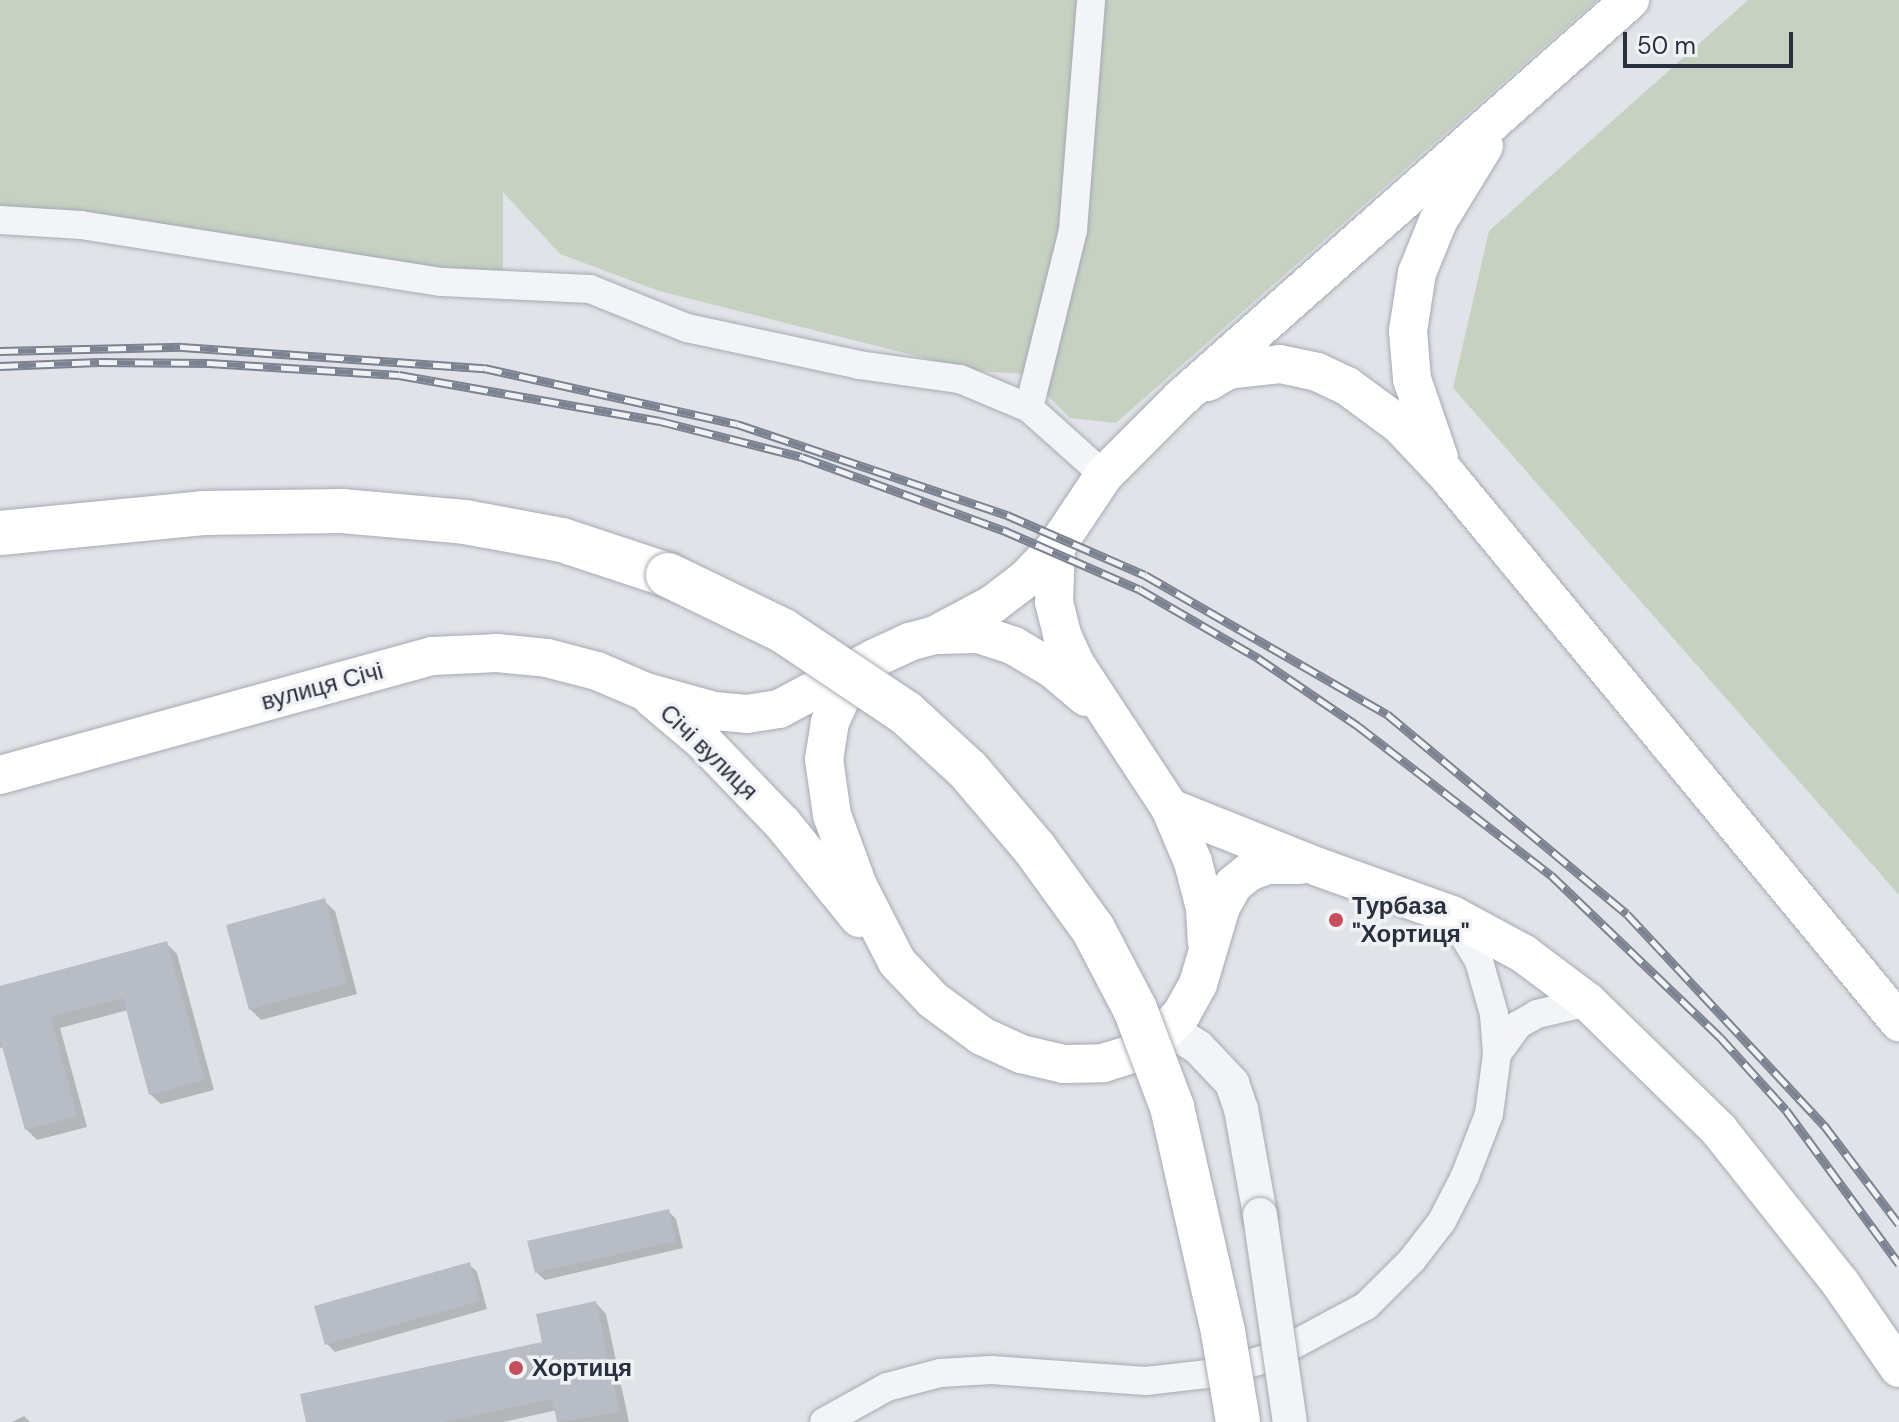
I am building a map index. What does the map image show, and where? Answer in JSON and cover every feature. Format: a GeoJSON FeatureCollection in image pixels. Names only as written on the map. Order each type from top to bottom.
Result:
{"type":"FeatureCollection","features":[{"type":"Feature","properties":{"kind":"main road"},"geometry":{"type":"LineString","coordinates":[[935,635],[993,604],[1027,578],[1056,547],[1104,475],[1181,398],[1630,0]]}},
{"type":"Feature","properties":{"kind":"main road"},"geometry":{"type":"LineString","coordinates":[[1447,475],[1427,430],[1412,379],[1408,331],[1417,273],[1438,221],[1473,160],[1532,89]]}},
{"type":"Feature","properties":{"kind":"main road"},"geometry":{"type":"LineString","coordinates":[[1181,398],[1228,370],[1280,364],[1317,372],[1347,386],[1399,424],[1447,475],[1899,1022]]}},
{"type":"Feature","properties":{"kind":"main road"},"geometry":{"type":"LineString","coordinates":[[0,533],[203,513],[342,511],[479,524],[562,540],[668,575],[782,630],[906,713],[968,770],[1035,849],[1093,929],[1135,1009],[1172,1107],[1223,1332],[1238,1422]]}},
{"type":"Feature","properties":{"kind":"main road"},"geometry":{"type":"LineString","coordinates":[[1056,547],[1054,602],[1062,635],[1106,713],[1170,808],[1193,862],[1205,908],[1208,948]]}},
{"type":"Feature","properties":{"kind":"main road"},"geometry":{"type":"LineString","coordinates":[[935,635],[978,634],[1014,646],[1053,669],[1106,713]]}},
{"type":"Feature","properties":{"kind":"main road","name":"Січі вулиця"},"geometry":{"type":"LineString","coordinates":[[646,692],[714,711],[757,713],[779,709],[875,658],[909,642],[935,635]]}},
{"type":"Feature","properties":{"kind":"main road","name":"вулиця Січі"},"geometry":{"type":"LineString","coordinates":[[0,775],[432,656],[497,653],[547,658],[597,671],[646,692]]}},
{"type":"Feature","properties":{"kind":"main road"},"geometry":{"type":"LineString","coordinates":[[875,658],[842,696],[830,722],[824,759],[832,815],[858,886],[897,962],[933,1000],[982,1036],[1021,1054],[1064,1064],[1103,1063],[1133,1054],[1169,1029],[1198,984],[1221,907],[1233,885],[1249,872],[1267,865],[1291,863],[1318,867]]}},
{"type":"Feature","properties":{"kind":"main road","name":"Січі вулиця"},"geometry":{"type":"LineString","coordinates":[[646,692],[704,742],[783,824],[897,962]]}},
{"type":"Feature","properties":{"kind":"main road"},"geometry":{"type":"LineString","coordinates":[[1170,808],[1318,867],[1452,915],[1524,954],[1588,1002],[1719,1130],[1841,1284],[1899,1368]]}},
{"type":"Feature","properties":{"kind":"street"},"geometry":{"type":"LineString","coordinates":[[1029,408],[1073,230],[1091,0]]}},
{"type":"Feature","properties":{"kind":"street"},"geometry":{"type":"LineString","coordinates":[[0,220],[81,225],[442,282],[590,289],[687,328],[859,365],[960,379],[1029,408],[1104,475]]}},
{"type":"Feature","properties":{"kind":"street"},"geometry":{"type":"LineString","coordinates":[[824,1422],[887,1387],[940,1373],[991,1370],[1160,1379],[1215,1373],[1269,1358],[1320,1334],[1366,1306],[1412,1260],[1442,1221],[1465,1176],[1489,1114],[1497,1054],[1494,1014],[1479,961],[1452,915]]}},
{"type":"Feature","properties":{"kind":"street"},"geometry":{"type":"LineString","coordinates":[[1497,1054],[1518,1025],[1537,1014],[1588,1002]]}},
{"type":"Feature","properties":{"kind":"street"},"geometry":{"type":"LineString","coordinates":[[1169,1029],[1207,1054],[1232,1083],[1241,1109],[1290,1422]]}},
{"type":"Feature","properties":{"kind":"green space"},"geometry":{"type":"Polygon","coordinates":[[[0,0],[1597,0],[1116,423],[1070,418],[1026,374],[976,371],[659,291],[560,254],[503,192],[503,285],[0,210],[0,0]]]}},
{"type":"Feature","properties":{"kind":"green space"},"geometry":{"type":"Polygon","coordinates":[[[1748,0],[1899,0],[1899,895],[1453,388],[1489,231],[1748,0]]]}},
{"type":"Feature","properties":{"kind":"building"},"geometry":{"type":"Polygon","coordinates":[[[325,898],[347,983],[249,1010],[226,925],[325,898]]]}},
{"type":"Feature","properties":{"kind":"building"},"geometry":{"type":"Polygon","coordinates":[[[167,941],[205,1080],[149,1095],[123,998],[51,1017],[77,1116],[25,1130],[0,1039],[0,986],[167,941]]]}},
{"type":"Feature","properties":{"kind":"building"},"geometry":{"type":"Polygon","coordinates":[[[669,1209],[676,1241],[535,1273],[527,1241],[669,1209]]]}},
{"type":"Feature","properties":{"kind":"building"},"geometry":{"type":"Polygon","coordinates":[[[470,1262],[480,1301],[325,1345],[314,1306],[470,1262]]]}},
{"type":"Feature","properties":{"kind":"building","name":"Хортиця"},"geometry":{"type":"Polygon","coordinates":[[[596,1301],[620,1412],[557,1422],[552,1399],[444,1422],[306,1422],[300,1394],[542,1342],[536,1314],[596,1301]]]}},
{"type":"Feature","properties":{"kind":"railway"},"geometry":{"type":"LineString","coordinates":[[0,351],[182,347],[484,368],[737,424],[1007,515],[1145,575],[1387,714],[1627,914],[1824,1125],[1899,1224]]}},
{"type":"Feature","properties":{"kind":"railway"},"geometry":{"type":"LineString","coordinates":[[0,366],[99,362],[209,363],[399,375],[660,421],[802,457],[1003,530],[1139,589],[1258,658],[1358,726],[1551,875],[1720,1037],[1786,1110],[1899,1264]]}},
{"type":"Feature","properties":{"kind":"place","name":"Турбаза \"Хортиця\""},"geometry":{"type":"Point","coordinates":[1336,920]}},
{"type":"Feature","properties":{"kind":"place","name":"Хортиця"},"geometry":{"type":"Point","coordinates":[516,1368]}}]}
